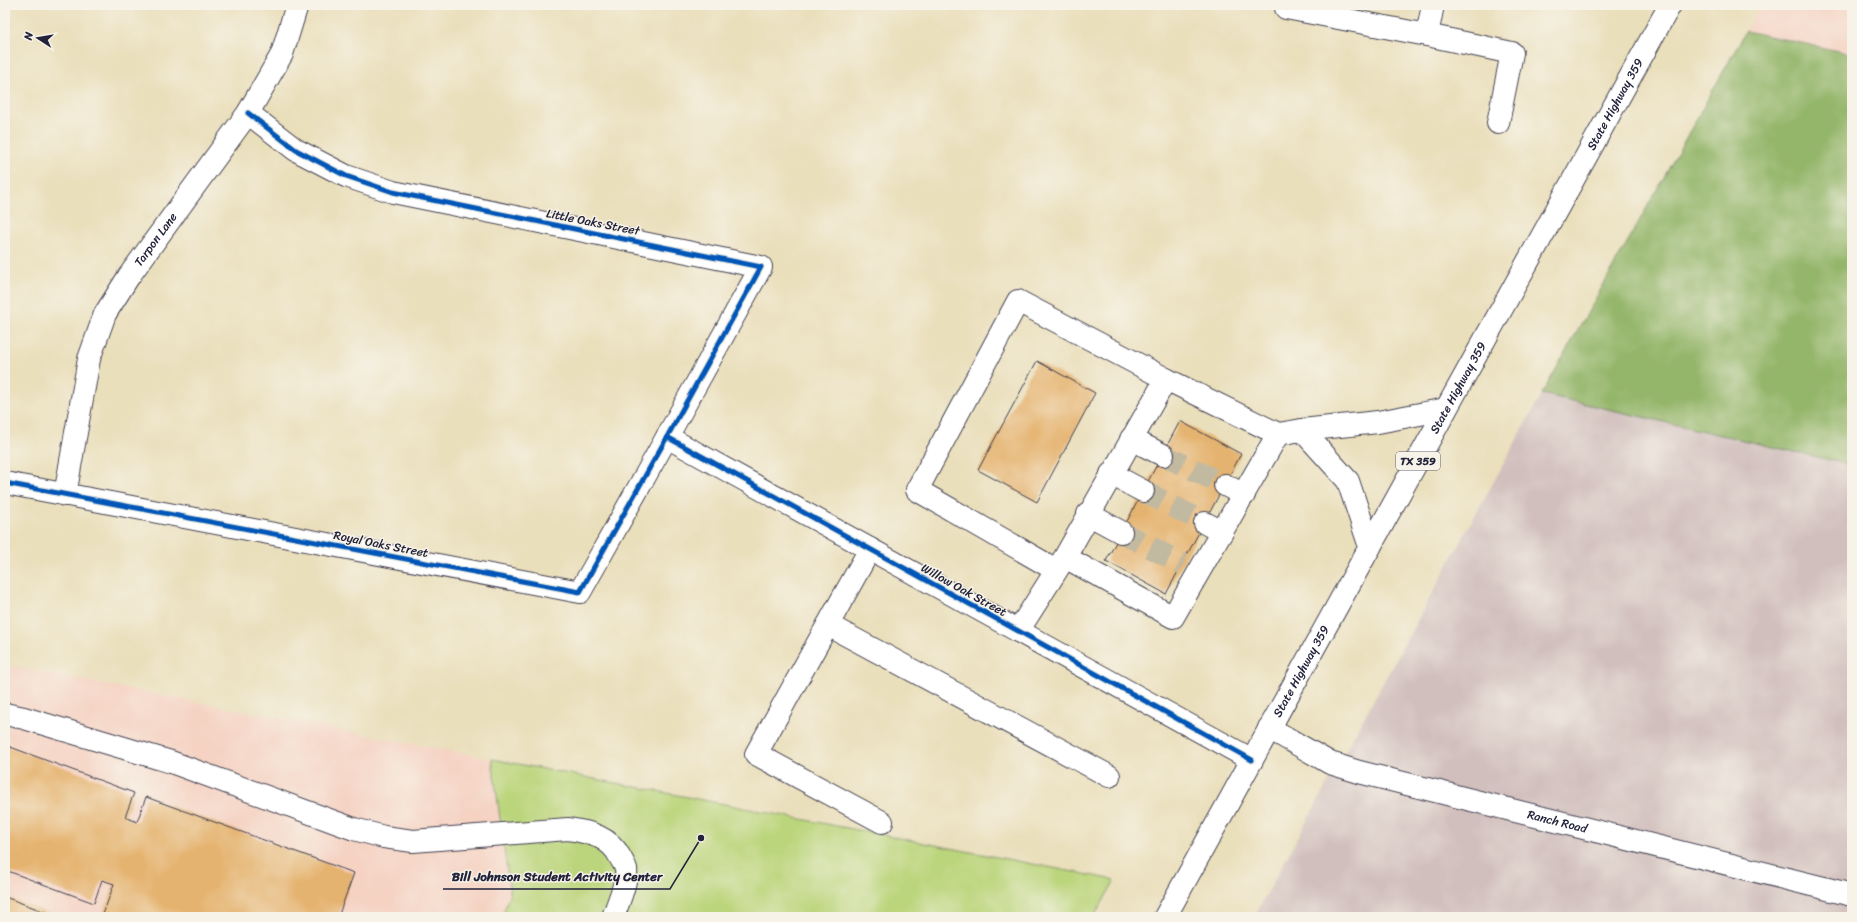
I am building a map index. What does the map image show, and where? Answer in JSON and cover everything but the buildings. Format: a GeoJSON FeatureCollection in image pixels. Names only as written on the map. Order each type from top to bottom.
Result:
{"type":"FeatureCollection","features":[{"type":"Feature","properties":{"kind":"street","name":"Tarpon Lane"},"geometry":{"type":"LineString","coordinates":[[65,495],[89,359],[105,314],[129,276],[248,113],[282,54],[297,5]]}},
{"type":"Feature","properties":{"kind":"street"},"geometry":{"type":"LineString","coordinates":[[1427,35],[1433,5]]}},
{"type":"Feature","properties":{"kind":"street","name":"State Highway 359"},"geometry":{"type":"LineString","coordinates":[[1165,917],[1670,5]]}},
{"type":"Feature","properties":{"kind":"street"},"geometry":{"type":"LineString","coordinates":[[1286,8],[1512,53],[1498,124]]}},
{"type":"Feature","properties":{"kind":"street","name":"Little Oaks Street"},"geometry":{"type":"LineString","coordinates":[[248,113],[296,150],[346,176],[393,192],[761,267],[667,437]]}},
{"type":"Feature","properties":{"kind":"street"},"geometry":{"type":"LineString","coordinates":[[1278,434],[1234,490],[1191,568],[1173,618],[1060,563],[917,490],[1018,301],[1166,379],[1278,434],[1378,422],[1446,409]]}},
{"type":"Feature","properties":{"kind":"street"},"geometry":{"type":"LineString","coordinates":[[1018,631],[1060,563],[1166,379]]}},
{"type":"Feature","properties":{"kind":"street"},"geometry":{"type":"LineString","coordinates":[[1302,430],[1348,481],[1370,547]]}},
{"type":"Feature","properties":{"kind":"street","name":"Royal Oaks Street"},"geometry":{"type":"LineString","coordinates":[[5,483],[580,592],[667,437]]}},
{"type":"Feature","properties":{"kind":"street","name":"Willow Oak Street"},"geometry":{"type":"LineString","coordinates":[[667,437],[1252,760]]}},
{"type":"Feature","properties":{"kind":"street"},"geometry":{"type":"LineString","coordinates":[[1131,439],[1163,455]]}},
{"type":"Feature","properties":{"kind":"street"},"geometry":{"type":"LineString","coordinates":[[1111,474],[1143,490]]}},
{"type":"Feature","properties":{"kind":"street"},"geometry":{"type":"LineString","coordinates":[[1088,514],[1121,532]]}},
{"type":"Feature","properties":{"kind":"street"},"geometry":{"type":"LineString","coordinates":[[870,549],[756,754],[882,822]]}},
{"type":"Feature","properties":{"kind":"street"},"geometry":{"type":"LineString","coordinates":[[828,625],[1109,776]]}},
{"type":"Feature","properties":{"kind":"street"},"geometry":{"type":"LineString","coordinates":[[5,714],[24,718],[171,762],[354,829],[384,837],[413,841],[568,829],[590,832],[602,838],[616,850],[626,869],[621,896],[613,917]]}},
{"type":"Feature","properties":{"kind":"street","name":"Ranch Road"},"geometry":{"type":"LineString","coordinates":[[1270,728],[1330,763],[1359,772],[1852,895]]}},
{"type":"Feature","properties":{"kind":"shaded area"},"geometry":{"type":"Polygon","coordinates":[[[1760,5],[1852,5],[1852,54],[1746,31],[1760,5]]]}},
{"type":"Feature","properties":{"kind":"shaded area"},"geometry":{"type":"Polygon","coordinates":[[[1542,394],[1852,465],[1852,917],[1254,917],[1542,394]]]}},
{"type":"Feature","properties":{"kind":"shaded area"},"geometry":{"type":"Polygon","coordinates":[[[5,665],[492,759],[510,893],[502,917],[5,917],[5,665]]]}},
{"type":"Feature","properties":{"kind":"green space"},"geometry":{"type":"Polygon","coordinates":[[[1746,31],[1852,54],[1852,465],[1542,394],[1746,31]]]}},
{"type":"Feature","properties":{"kind":"green space"},"geometry":{"type":"Polygon","coordinates":[[[492,759],[1115,880],[1094,917],[502,917],[510,893],[492,759]]]}},
{"type":"Feature","properties":{"kind":"tunnel"},"geometry":{"type":"LineString","coordinates":[[1163,455],[1225,485]]}},
{"type":"Feature","properties":{"kind":"tunnel"},"geometry":{"type":"LineString","coordinates":[[1143,491],[1205,523]]}},
{"type":"Feature","properties":{"kind":"tunnel"},"geometry":{"type":"LineString","coordinates":[[1121,532],[1183,564]]}},
{"type":"Feature","properties":{"kind":"cycle path"},"geometry":{"type":"LineString","coordinates":[[5,483],[580,592],[761,267],[393,192],[346,176],[296,150],[248,113]]}},
{"type":"Feature","properties":{"kind":"cycle path"},"geometry":{"type":"LineString","coordinates":[[667,437],[1252,760]]}},
{"type":"Feature","properties":{"kind":"place","name":"Bill Johnson Student Activity Center"},"geometry":{"type":"Point","coordinates":[701,838]}}]}
